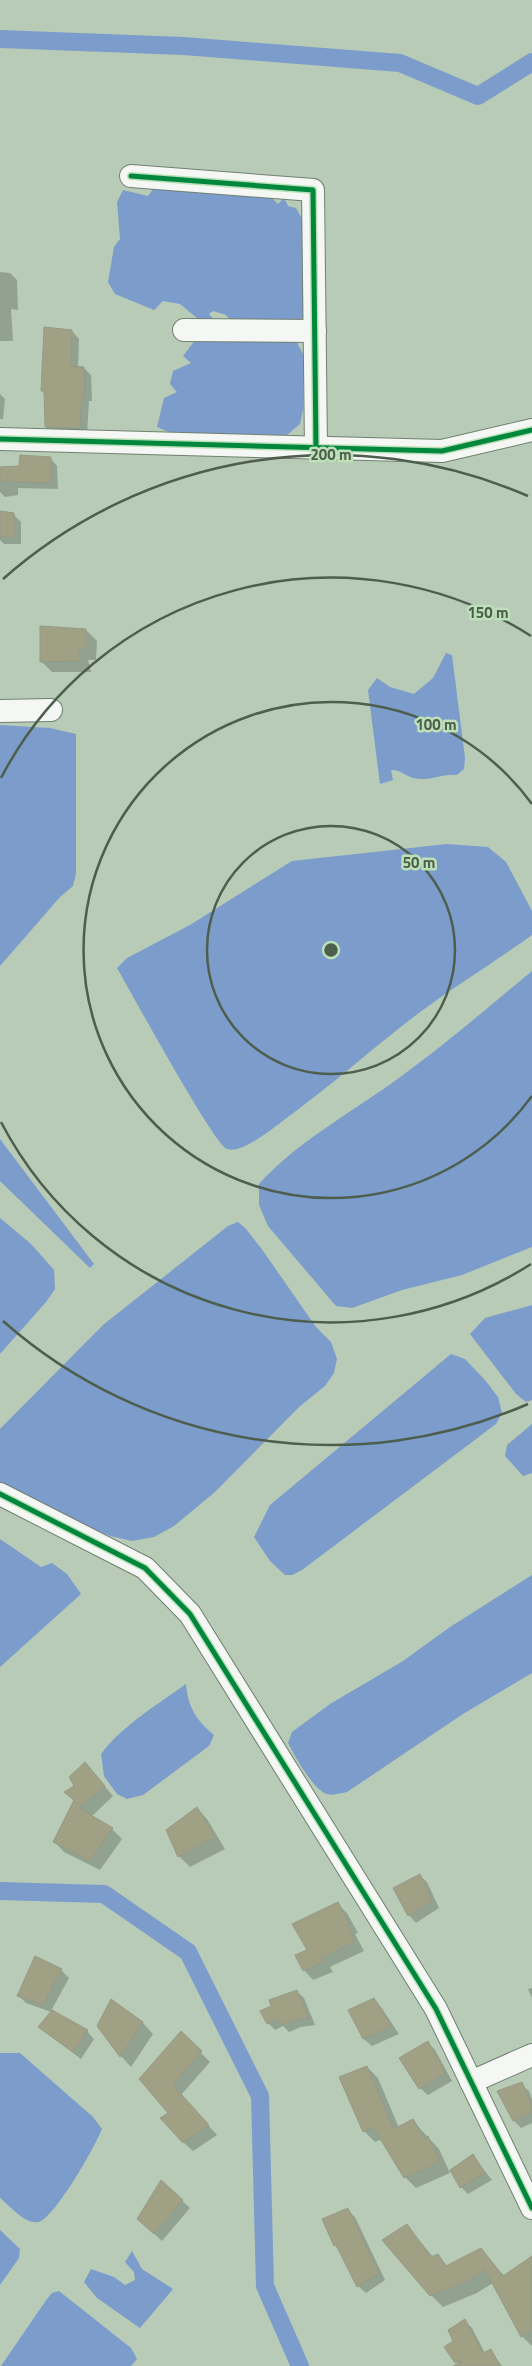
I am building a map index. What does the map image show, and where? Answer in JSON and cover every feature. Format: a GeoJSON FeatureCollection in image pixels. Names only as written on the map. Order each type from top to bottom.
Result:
{"type":"FeatureCollection","features":[{"type":"Feature","properties":{"kind":"street"},"geometry":{"type":"LineString","coordinates":[[131,176],[313,190],[316,448]]}},
{"type":"Feature","properties":{"kind":"street"},"geometry":{"type":"LineString","coordinates":[[184,330],[315,331]]}},
{"type":"Feature","properties":{"kind":"street"},"geometry":{"type":"LineString","coordinates":[[0,439],[442,451],[532,430]]}},
{"type":"Feature","properties":{"kind":"street"},"geometry":{"type":"LineString","coordinates":[[0,711],[51,710]]}},
{"type":"Feature","properties":{"kind":"street"},"geometry":{"type":"LineString","coordinates":[[0,1494],[145,1568],[190,1614],[436,2009],[532,2208]]}},
{"type":"Feature","properties":{"kind":"street"},"geometry":{"type":"LineString","coordinates":[[471,2082],[532,2055]]}},
{"type":"Feature","properties":{"kind":"water"},"geometry":{"type":"Polygon","coordinates":[[[156,185],[271,197],[278,204],[284,198],[288,206],[296,208],[304,222],[309,312],[294,322],[285,324],[234,325],[226,315],[213,311],[209,314],[215,321],[203,323],[180,304],[163,301],[154,310],[115,294],[108,282],[114,247],[120,239],[117,202],[123,190],[148,196],[156,185]]]}},
{"type":"Feature","properties":{"kind":"water"},"geometry":{"type":"Polygon","coordinates":[[[199,335],[295,339],[304,356],[303,410],[300,424],[287,435],[171,433],[157,427],[164,398],[177,392],[170,384],[173,371],[191,363],[183,356],[199,335]]]}},
{"type":"Feature","properties":{"kind":"water"},"geometry":{"type":"Polygon","coordinates":[[[446,653],[452,655],[465,758],[464,769],[457,775],[424,779],[413,778],[391,770],[393,780],[380,784],[368,690],[377,678],[390,687],[414,694],[433,678],[446,653]]]}},
{"type":"Feature","properties":{"kind":"water"},"geometry":{"type":"Polygon","coordinates":[[[0,725],[50,728],[76,734],[76,874],[73,886],[60,897],[0,966],[0,725]]]}},
{"type":"Feature","properties":{"kind":"water"},"geometry":{"type":"Polygon","coordinates":[[[447,844],[488,847],[506,862],[532,911],[532,935],[418,1014],[270,1131],[242,1147],[234,1150],[227,1149],[206,1122],[117,968],[127,958],[190,925],[292,861],[447,844]]]}},
{"type":"Feature","properties":{"kind":"water"},"geometry":{"type":"Polygon","coordinates":[[[532,971],[532,1247],[462,1275],[402,1290],[352,1308],[336,1306],[268,1226],[259,1205],[259,1184],[273,1169],[305,1142],[410,1070],[532,971]]]}},
{"type":"Feature","properties":{"kind":"water"},"geometry":{"type":"Polygon","coordinates":[[[0,1139],[94,1264],[90,1268],[0,1181],[0,1139]]]}},
{"type":"Feature","properties":{"kind":"water"},"geometry":{"type":"Polygon","coordinates":[[[0,1218],[31,1244],[54,1270],[55,1289],[46,1302],[0,1354],[0,1218]]]}},
{"type":"Feature","properties":{"kind":"water"},"geometry":{"type":"Polygon","coordinates":[[[238,1222],[261,1248],[316,1327],[331,1342],[337,1359],[334,1373],[325,1386],[299,1407],[215,1492],[174,1526],[154,1537],[132,1541],[110,1536],[81,1524],[0,1483],[0,1429],[103,1325],[228,1226],[238,1222]]]}},
{"type":"Feature","properties":{"kind":"water"},"geometry":{"type":"Polygon","coordinates":[[[532,1305],[532,1400],[526,1402],[516,1394],[470,1334],[485,1318],[532,1305]]]}},
{"type":"Feature","properties":{"kind":"water"},"geometry":{"type":"Polygon","coordinates":[[[451,1354],[465,1359],[498,1397],[502,1413],[496,1424],[302,1570],[292,1575],[285,1575],[270,1561],[254,1537],[270,1505],[451,1354]]]}},
{"type":"Feature","properties":{"kind":"water"},"geometry":{"type":"Polygon","coordinates":[[[532,1424],[532,1473],[523,1476],[505,1456],[507,1445],[532,1424]]]}},
{"type":"Feature","properties":{"kind":"water"},"geometry":{"type":"Polygon","coordinates":[[[0,1539],[41,1567],[52,1563],[67,1574],[81,1594],[0,1667],[0,1539]]]}},
{"type":"Feature","properties":{"kind":"water"},"geometry":{"type":"Polygon","coordinates":[[[532,1575],[532,1673],[463,1714],[347,1792],[329,1795],[316,1786],[305,1772],[288,1743],[292,1732],[330,1704],[403,1661],[450,1627],[532,1575]]]}},
{"type":"Feature","properties":{"kind":"water"},"geometry":{"type":"Polygon","coordinates":[[[186,1684],[189,1700],[194,1712],[202,1724],[214,1735],[209,1746],[143,1795],[127,1799],[117,1794],[104,1776],[101,1754],[119,1734],[186,1684]]]}},
{"type":"Feature","properties":{"kind":"water"},"geometry":{"type":"Polygon","coordinates":[[[0,2053],[20,2053],[93,2117],[102,2129],[64,2195],[55,2208],[39,2222],[23,2218],[0,2198],[0,2053]]]}},
{"type":"Feature","properties":{"kind":"water"},"geometry":{"type":"Polygon","coordinates":[[[0,2230],[20,2249],[19,2258],[0,2285],[0,2230]]]}},
{"type":"Feature","properties":{"kind":"water"},"geometry":{"type":"Polygon","coordinates":[[[132,2251],[142,2269],[173,2289],[140,2328],[97,2298],[84,2282],[91,2269],[114,2277],[125,2285],[135,2280],[134,2272],[125,2262],[132,2251]]]}},
{"type":"Feature","properties":{"kind":"water"},"geometry":{"type":"Polygon","coordinates":[[[59,2291],[131,2348],[137,2359],[131,2366],[1,2366],[47,2299],[52,2293],[59,2291]]]}},
{"type":"Feature","properties":{"kind":"building"},"geometry":{"type":"Polygon","coordinates":[[[44,327],[72,330],[71,366],[84,367],[85,395],[82,394],[80,428],[45,427],[44,391],[41,391],[44,327]]]}},
{"type":"Feature","properties":{"kind":"building"},"geometry":{"type":"Polygon","coordinates":[[[20,455],[51,457],[51,483],[0,481],[0,467],[19,466],[20,455]]]}},
{"type":"Feature","properties":{"kind":"building"},"geometry":{"type":"Polygon","coordinates":[[[0,511],[14,513],[15,537],[0,537],[0,511]]]}},
{"type":"Feature","properties":{"kind":"building"},"geometry":{"type":"Polygon","coordinates":[[[40,626],[86,629],[86,649],[78,649],[81,661],[40,662],[40,626]]]}},
{"type":"Feature","properties":{"kind":"building"},"geometry":{"type":"Polygon","coordinates":[[[85,1762],[105,1786],[79,1808],[113,1828],[90,1861],[53,1842],[74,1800],[64,1792],[74,1786],[69,1777],[85,1762]]]}},
{"type":"Feature","properties":{"kind":"building"},"geometry":{"type":"Polygon","coordinates":[[[197,1807],[215,1837],[178,1857],[166,1830],[197,1807]]]}},
{"type":"Feature","properties":{"kind":"building"},"geometry":{"type":"Polygon","coordinates":[[[420,1874],[432,1901],[408,1916],[393,1888],[420,1874]]]}},
{"type":"Feature","properties":{"kind":"building"},"geometry":{"type":"Polygon","coordinates":[[[338,1902],[349,1923],[347,1924],[355,1941],[322,1958],[324,1962],[303,1971],[295,1955],[307,1950],[292,1924],[338,1902]]]}},
{"type":"Feature","properties":{"kind":"building"},"geometry":{"type":"Polygon","coordinates":[[[35,1956],[62,1969],[43,2005],[17,1996],[35,1956]]]}},
{"type":"Feature","properties":{"kind":"building"},"geometry":{"type":"Polygon","coordinates":[[[297,1990],[309,2018],[294,2020],[281,2025],[277,2019],[267,2024],[260,2011],[271,2006],[269,2000],[297,1990]]]}},
{"type":"Feature","properties":{"kind":"building"},"geometry":{"type":"Polygon","coordinates":[[[374,1998],[392,2026],[363,2039],[348,2010],[374,1998]]]}},
{"type":"Feature","properties":{"kind":"building"},"geometry":{"type":"Polygon","coordinates":[[[111,1999],[143,2022],[120,2057],[97,2026],[111,1999]]]}},
{"type":"Feature","properties":{"kind":"building"},"geometry":{"type":"Polygon","coordinates":[[[52,2010],[88,2030],[73,2052],[38,2027],[52,2010]]]}},
{"type":"Feature","properties":{"kind":"building"},"geometry":{"type":"Polygon","coordinates":[[[181,2031],[202,2051],[173,2085],[209,2125],[183,2143],[160,2118],[168,2113],[139,2079],[181,2031]]]}},
{"type":"Feature","properties":{"kind":"building"},"geometry":{"type":"Polygon","coordinates":[[[428,2041],[446,2073],[419,2089],[399,2058],[428,2041]]]}},
{"type":"Feature","properties":{"kind":"building"},"geometry":{"type":"Polygon","coordinates":[[[367,2066],[394,2129],[413,2119],[425,2139],[428,2136],[440,2162],[404,2178],[373,2127],[363,2132],[339,2077],[367,2066]]]}},
{"type":"Feature","properties":{"kind":"building"},"geometry":{"type":"Polygon","coordinates":[[[522,2082],[532,2106],[532,2113],[513,2121],[497,2091],[522,2082]]]}},
{"type":"Feature","properties":{"kind":"building"},"geometry":{"type":"Polygon","coordinates":[[[473,2154],[485,2173],[460,2188],[450,2170],[473,2154]]]}},
{"type":"Feature","properties":{"kind":"building"},"geometry":{"type":"Polygon","coordinates":[[[161,2180],[183,2200],[154,2234],[137,2219],[161,2180]]]}},
{"type":"Feature","properties":{"kind":"building"},"geometry":{"type":"Polygon","coordinates":[[[348,2208],[379,2273],[357,2287],[336,2245],[334,2246],[322,2219],[348,2208]]]}},
{"type":"Feature","properties":{"kind":"building"},"geometry":{"type":"Polygon","coordinates":[[[407,2224],[431,2257],[438,2254],[446,2266],[481,2248],[503,2276],[532,2256],[532,2331],[521,2337],[485,2270],[466,2282],[430,2296],[382,2240],[407,2224]]]}},
{"type":"Feature","properties":{"kind":"building"},"geometry":{"type":"Polygon","coordinates":[[[465,2319],[483,2353],[491,2349],[500,2366],[453,2366],[462,2362],[460,2360],[455,2363],[444,2347],[453,2341],[448,2330],[465,2319]]]}},
{"type":"Feature","properties":{"kind":"waterway"},"geometry":{"type":"LineString","coordinates":[[0,39],[184,46],[400,63],[478,96],[532,62]]}},
{"type":"Feature","properties":{"kind":"waterway"},"geometry":{"type":"LineString","coordinates":[[0,1891],[104,1894],[188,1952],[260,2096],[265,2286],[300,2366]]}},
{"type":"Feature","properties":{"kind":"cycle path"},"geometry":{"type":"LineString","coordinates":[[131,176],[313,190],[316,448]]}},
{"type":"Feature","properties":{"kind":"cycle path"},"geometry":{"type":"LineString","coordinates":[[0,439],[442,451],[532,430]]}},
{"type":"Feature","properties":{"kind":"cycle path"},"geometry":{"type":"LineString","coordinates":[[0,1494],[145,1568],[190,1614],[436,2009],[532,2208]]}}]}
